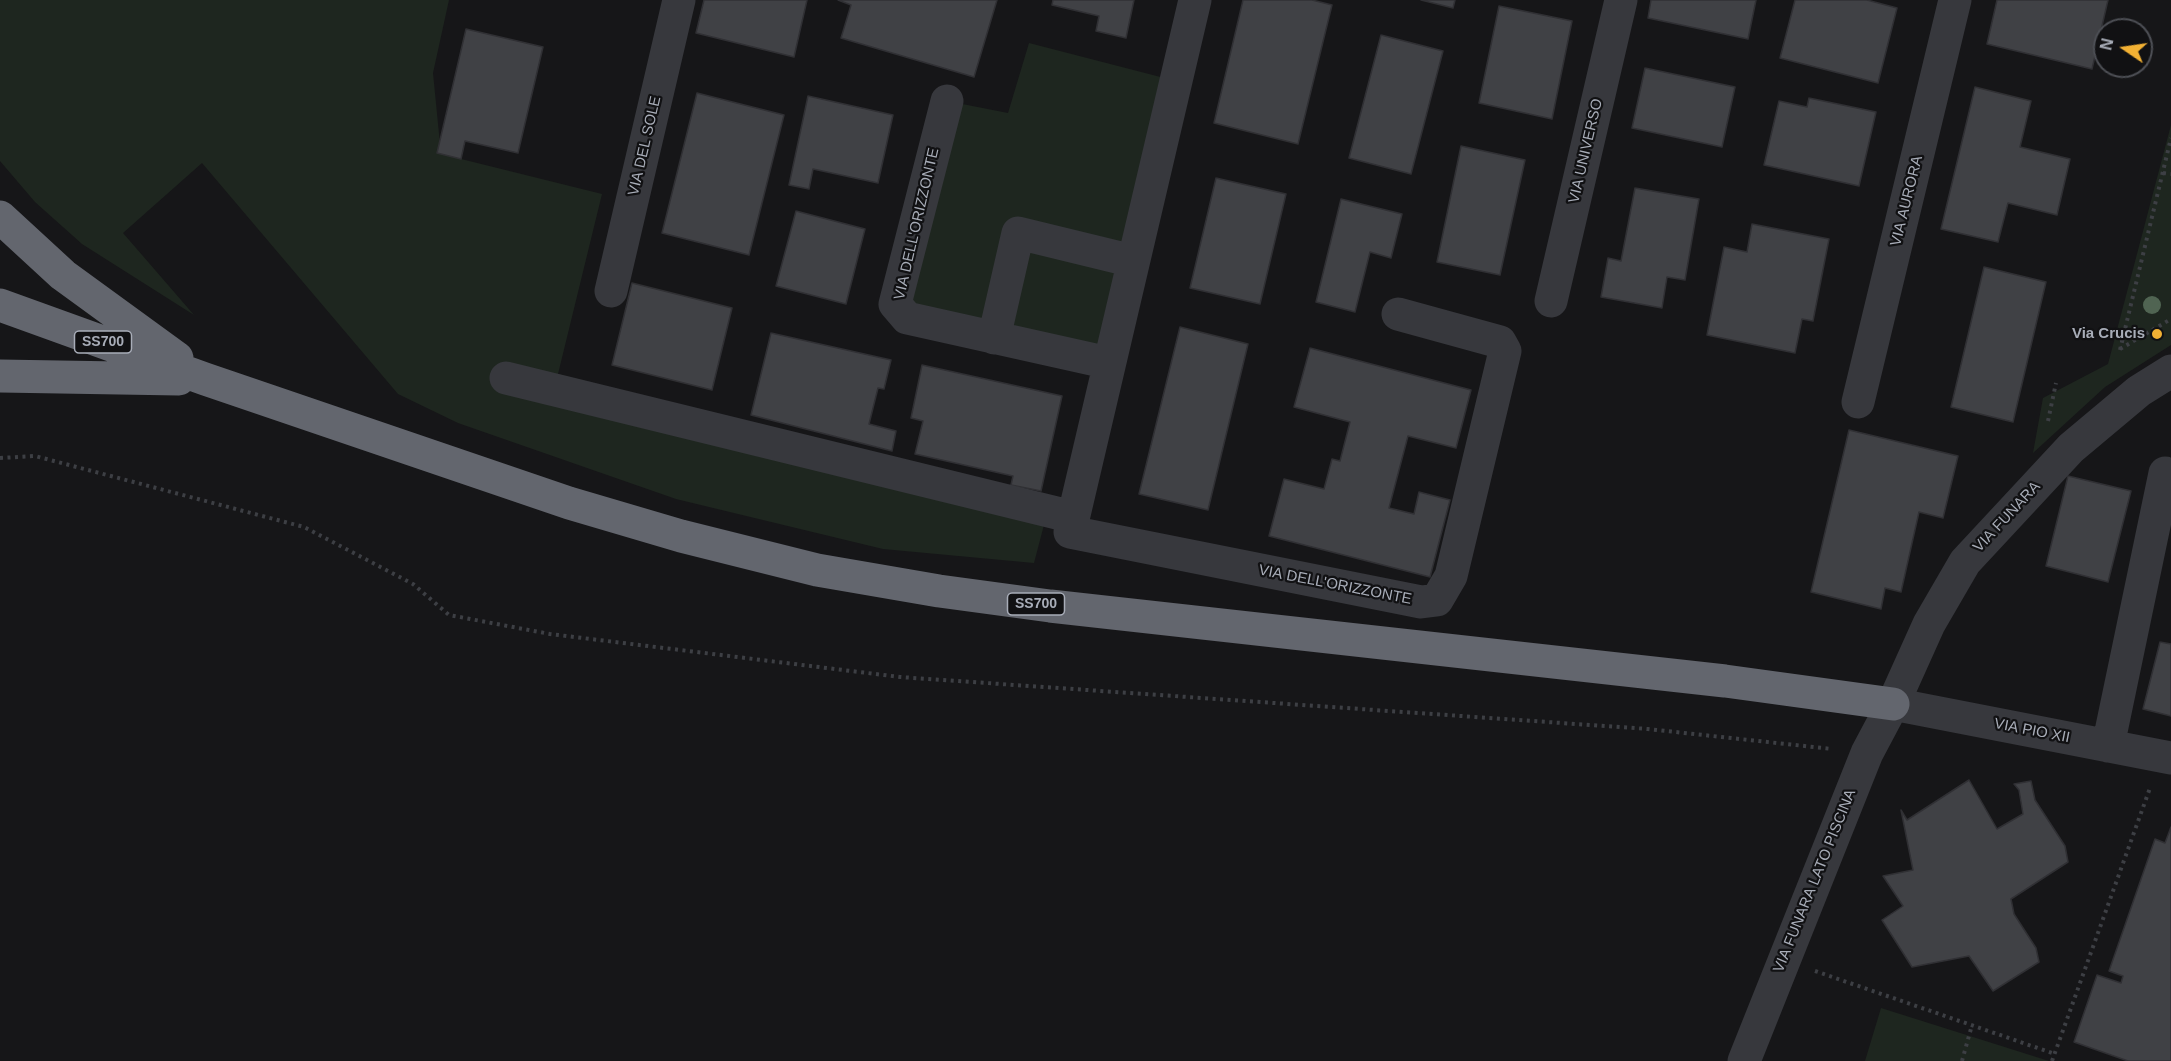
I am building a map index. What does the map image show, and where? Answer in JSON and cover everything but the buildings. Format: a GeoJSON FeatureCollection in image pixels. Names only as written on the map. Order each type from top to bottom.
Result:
{"type":"FeatureCollection","features":[{"type":"Feature","properties":{"kind":"highway"},"geometry":{"type":"LineString","coordinates":[[0,217],[63,275],[205,379]]}},
{"type":"Feature","properties":{"kind":"highway","name":"SS700"},"geometry":{"type":"LineString","coordinates":[[0,305],[205,379],[569,503],[681,536],[817,570],[939,591],[1050,606],[1725,681],[1893,704]]}},
{"type":"Feature","properties":{"kind":"highway"},"geometry":{"type":"LineString","coordinates":[[0,376],[205,379]]}},
{"type":"Feature","properties":{"kind":"street","name":"VIA DEL SOLE"},"geometry":{"type":"LineString","coordinates":[[611,291],[679,0]]}},
{"type":"Feature","properties":{"kind":"street"},"geometry":{"type":"LineString","coordinates":[[506,378],[1073,517],[1195,0]]}},
{"type":"Feature","properties":{"kind":"street","name":"VIA UNIVERSO"},"geometry":{"type":"LineString","coordinates":[[1551,301],[1621,0]]}},
{"type":"Feature","properties":{"kind":"street","name":"VIA AURORA"},"geometry":{"type":"LineString","coordinates":[[1858,402],[1956,0]]}},
{"type":"Feature","properties":{"kind":"street","name":"VIA DELL'ORIZZONTE"},"geometry":{"type":"LineString","coordinates":[[947,101],[895,304],[907,318],[1108,363]]}},
{"type":"Feature","properties":{"kind":"street"},"geometry":{"type":"LineString","coordinates":[[994,338],[1018,233],[1133,261]]}},
{"type":"Feature","properties":{"kind":"street","name":"VIA DELL'ORIZZONTE"},"geometry":{"type":"LineString","coordinates":[[1073,517],[1070,532],[1421,602],[1437,600],[1451,576],[1505,351],[1500,342],[1398,314]]}},
{"type":"Feature","properties":{"kind":"street","name":"VIA FUNARA"},"geometry":{"type":"LineString","coordinates":[[1893,704],[1929,624],[1965,561],[2071,448],[2139,391],[2171,371]]}},
{"type":"Feature","properties":{"kind":"street"},"geometry":{"type":"LineString","coordinates":[[2108,746],[2165,473]]}},
{"type":"Feature","properties":{"kind":"street","name":"VIA PIO XII"},"geometry":{"type":"LineString","coordinates":[[1893,704],[2166,757]]}},
{"type":"Feature","properties":{"kind":"street","name":"VIA FUNARA LATO PISCINA"},"geometry":{"type":"LineString","coordinates":[[1744,1061],[1867,753],[1893,704]]}},
{"type":"Feature","properties":{"kind":"path"},"geometry":{"type":"LineString","coordinates":[[2171,138],[2120,350],[2171,319]]}},
{"type":"Feature","properties":{"kind":"path"},"geometry":{"type":"LineString","coordinates":[[2163,173],[2171,174]]}},
{"type":"Feature","properties":{"kind":"path"},"geometry":{"type":"LineString","coordinates":[[0,458],[35,456],[304,527],[413,584],[449,615],[550,634],[900,677],[1648,729],[1867,753]]}},
{"type":"Feature","properties":{"kind":"path"},"geometry":{"type":"LineString","coordinates":[[2052,1061],[2166,757]]}},
{"type":"Feature","properties":{"kind":"path"},"geometry":{"type":"LineString","coordinates":[[1783,960],[2055,1054]]}},
{"type":"Feature","properties":{"kind":"path"},"geometry":{"type":"LineString","coordinates":[[1962,1061],[1972,1025]]}},
{"type":"Feature","properties":{"kind":"shaded area"},"geometry":{"type":"Polygon","coordinates":[[[0,0],[449,0],[433,73],[441,154],[602,194],[558,374],[1051,498],[1034,563],[883,549],[676,499],[458,423],[398,394],[202,163],[123,233],[194,315],[82,244],[35,202],[0,161],[0,0]]]}},
{"type":"Feature","properties":{"kind":"shaded area"},"geometry":{"type":"Polygon","coordinates":[[[1029,43],[1176,81],[1109,363],[907,318],[947,101],[1008,113],[1029,43]]]}},
{"type":"Feature","properties":{"kind":"shaded area"},"geometry":{"type":"Polygon","coordinates":[[[2171,125],[2171,345],[2105,387],[2033,453],[2043,398],[2108,364],[2171,125]]]}},
{"type":"Feature","properties":{"kind":"shaded area"},"geometry":{"type":"Polygon","coordinates":[[[1881,1008],[2049,1061],[1865,1061],[1881,1008]]]}},
{"type":"Feature","properties":{"kind":"place","name":"Via Crucis"},"geometry":{"type":"Point","coordinates":[2157,334]}}]}
